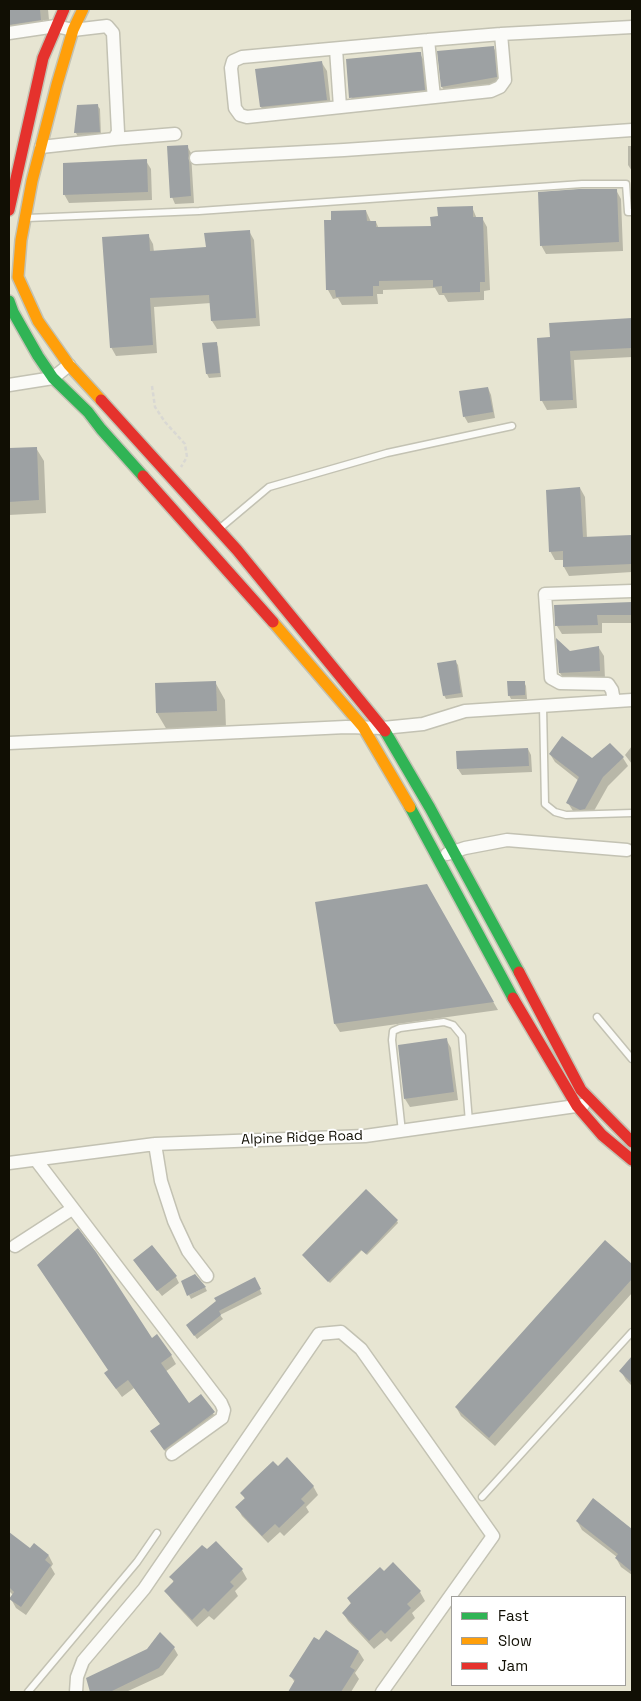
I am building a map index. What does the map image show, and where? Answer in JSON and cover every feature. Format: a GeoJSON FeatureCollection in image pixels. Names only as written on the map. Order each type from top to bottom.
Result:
{"type":"FeatureCollection","features":[{"type":"Feature","properties":{"kind":"street"},"geometry":{"type":"LineString","coordinates":[[9,210],[43,58],[64,9]]}},
{"type":"Feature","properties":{"kind":"street"},"geometry":{"type":"LineString","coordinates":[[82,9],[57,84],[21,240],[18,277],[38,321],[69,365],[237,550],[383,728],[514,960],[581,1090],[629,1137]]}},
{"type":"Feature","properties":{"kind":"street"},"geometry":{"type":"LineString","coordinates":[[9,33],[56,26],[74,30],[107,26],[113,33],[118,132],[114,139]]}},
{"type":"Feature","properties":{"kind":"street"},"geometry":{"type":"LineString","coordinates":[[501,34],[504,80],[500,87],[491,90],[247,117],[240,115],[235,108],[231,68],[233,61],[242,57],[501,34],[632,27]]}},
{"type":"Feature","properties":{"kind":"street"},"geometry":{"type":"LineString","coordinates":[[428,40],[434,97]]}},
{"type":"Feature","properties":{"kind":"street"},"geometry":{"type":"LineString","coordinates":[[336,49],[340,107]]}},
{"type":"Feature","properties":{"kind":"street"},"geometry":{"type":"LineString","coordinates":[[196,158],[354,150],[632,130]]}},
{"type":"Feature","properties":{"kind":"street"},"geometry":{"type":"LineString","coordinates":[[41,147],[175,134]]}},
{"type":"Feature","properties":{"kind":"street"},"geometry":{"type":"LineString","coordinates":[[9,152],[23,150]]}},
{"type":"Feature","properties":{"kind":"street"},"geometry":{"type":"LineString","coordinates":[[9,301],[13,312],[38,356],[53,378],[88,412],[101,429],[198,536],[363,728],[411,809],[525,1020],[577,1106],[602,1135],[632,1160]]}},
{"type":"Feature","properties":{"kind":"street"},"geometry":{"type":"LineString","coordinates":[[9,385],[53,378],[69,365]]}},
{"type":"Feature","properties":{"kind":"street"},"geometry":{"type":"LineString","coordinates":[[614,701],[612,690],[608,684],[560,683],[551,678],[546,594],[632,591]]}},
{"type":"Feature","properties":{"kind":"street"},"geometry":{"type":"LineString","coordinates":[[9,743],[346,727],[383,728],[423,724],[465,711],[632,700]]}},
{"type":"Feature","properties":{"kind":"street"},"geometry":{"type":"LineString","coordinates":[[437,857],[454,851],[507,840],[627,850]]}},
{"type":"Feature","properties":{"kind":"street","name":"Alpine Ridge Road"},"geometry":{"type":"LineString","coordinates":[[9,1164],[155,1144],[365,1136],[593,1103]]}},
{"type":"Feature","properties":{"kind":"street"},"geometry":{"type":"LineString","coordinates":[[155,1144],[161,1181],[174,1221],[188,1251],[207,1276]]}},
{"type":"Feature","properties":{"kind":"street"},"geometry":{"type":"LineString","coordinates":[[36,1160],[221,1403],[224,1410],[222,1418],[172,1454]]}},
{"type":"Feature","properties":{"kind":"street"},"geometry":{"type":"LineString","coordinates":[[15,1246],[72,1209]]}},
{"type":"Feature","properties":{"kind":"street"},"geometry":{"type":"LineString","coordinates":[[76,1692],[76,1677],[83,1661],[144,1589],[319,1334],[341,1332],[362,1349],[493,1536],[382,1692]]}},
{"type":"Feature","properties":{"kind":"lane"},"geometry":{"type":"LineString","coordinates":[[26,218],[199,211],[591,184],[626,184],[628,212],[632,212]]}},
{"type":"Feature","properties":{"kind":"lane"},"geometry":{"type":"LineString","coordinates":[[218,530],[269,487],[387,453],[512,426]]}},
{"type":"Feature","properties":{"kind":"lane"},"geometry":{"type":"LineString","coordinates":[[543,706],[545,804],[555,812],[566,815],[632,814]]}},
{"type":"Feature","properties":{"kind":"lane"},"geometry":{"type":"LineString","coordinates":[[598,1018],[632,1058]]}},
{"type":"Feature","properties":{"kind":"lane"},"geometry":{"type":"LineString","coordinates":[[402,1132],[392,1040],[394,1031],[400,1028],[444,1022],[453,1025],[462,1036],[469,1122]]}},
{"type":"Feature","properties":{"kind":"lane"},"geometry":{"type":"LineString","coordinates":[[618,1150],[629,1137]]}},
{"type":"Feature","properties":{"kind":"lane"},"geometry":{"type":"LineString","coordinates":[[482,1497],[632,1332]]}},
{"type":"Feature","properties":{"kind":"lane"},"geometry":{"type":"LineString","coordinates":[[28,1692],[137,1562],[157,1533]]}},
{"type":"Feature","properties":{"kind":"path"},"geometry":{"type":"LineString","coordinates":[[152,386],[154,407],[185,444],[187,457],[173,479]]}},
{"type":"Feature","properties":{"kind":"building"},"geometry":{"type":"Polygon","coordinates":[[[9,9],[40,9],[41,20],[9,25],[9,9]]]}},
{"type":"Feature","properties":{"kind":"building"},"geometry":{"type":"Polygon","coordinates":[[[494,46],[497,77],[441,87],[437,51],[494,46]]]}},
{"type":"Feature","properties":{"kind":"building"},"geometry":{"type":"Polygon","coordinates":[[[421,52],[425,90],[349,98],[346,59],[421,52]]]}},
{"type":"Feature","properties":{"kind":"building"},"geometry":{"type":"Polygon","coordinates":[[[322,61],[327,100],[260,107],[255,69],[322,61]]]}},
{"type":"Feature","properties":{"kind":"building"},"geometry":{"type":"Polygon","coordinates":[[[98,104],[100,132],[74,133],[77,105],[98,104]]]}},
{"type":"Feature","properties":{"kind":"building"},"geometry":{"type":"Polygon","coordinates":[[[188,145],[191,196],[170,198],[167,146],[188,145]]]}},
{"type":"Feature","properties":{"kind":"building"},"geometry":{"type":"Polygon","coordinates":[[[147,159],[148,192],[63,195],[63,163],[147,159]]]}},
{"type":"Feature","properties":{"kind":"building"},"geometry":{"type":"Polygon","coordinates":[[[617,189],[619,242],[540,246],[538,192],[617,189]]]}},
{"type":"Feature","properties":{"kind":"building"},"geometry":{"type":"Polygon","coordinates":[[[473,206],[473,217],[483,217],[485,282],[480,282],[480,292],[442,293],[442,286],[433,287],[433,280],[379,281],[379,286],[373,286],[373,296],[336,297],[335,290],[326,290],[324,220],[331,220],[331,211],[366,210],[367,221],[376,221],[376,227],[431,226],[430,217],[438,216],[437,207],[473,206]]]}},
{"type":"Feature","properties":{"kind":"building"},"geometry":{"type":"Polygon","coordinates":[[[250,230],[256,318],[211,321],[209,295],[150,298],[153,345],[110,348],[102,237],[149,234],[150,251],[206,247],[204,233],[250,230]]]}},
{"type":"Feature","properties":{"kind":"building"},"geometry":{"type":"Polygon","coordinates":[[[632,318],[632,348],[570,351],[573,400],[540,401],[537,338],[550,337],[549,323],[632,318]]]}},
{"type":"Feature","properties":{"kind":"building"},"geometry":{"type":"Polygon","coordinates":[[[217,342],[220,373],[206,374],[202,343],[217,342]]]}},
{"type":"Feature","properties":{"kind":"building"},"geometry":{"type":"Polygon","coordinates":[[[488,387],[493,412],[463,417],[459,391],[488,387]]]}},
{"type":"Feature","properties":{"kind":"building"},"geometry":{"type":"Polygon","coordinates":[[[37,447],[39,500],[9,502],[9,448],[37,447]]]}},
{"type":"Feature","properties":{"kind":"building"},"geometry":{"type":"Polygon","coordinates":[[[580,487],[583,537],[632,535],[632,564],[563,567],[563,551],[549,552],[546,490],[580,487]]]}},
{"type":"Feature","properties":{"kind":"building"},"geometry":{"type":"Polygon","coordinates":[[[632,602],[632,615],[597,615],[598,625],[555,626],[554,605],[632,602]]]}},
{"type":"Feature","properties":{"kind":"building"},"geometry":{"type":"Polygon","coordinates":[[[556,638],[570,651],[599,646],[600,671],[559,673],[556,638]]]}},
{"type":"Feature","properties":{"kind":"building"},"geometry":{"type":"Polygon","coordinates":[[[456,660],[461,693],[443,696],[437,663],[456,660]]]}},
{"type":"Feature","properties":{"kind":"building"},"geometry":{"type":"Polygon","coordinates":[[[216,681],[217,711],[156,713],[155,683],[216,681]]]}},
{"type":"Feature","properties":{"kind":"building"},"geometry":{"type":"Polygon","coordinates":[[[507,681],[525,681],[525,695],[508,696],[507,681]]]}},
{"type":"Feature","properties":{"kind":"building"},"geometry":{"type":"Polygon","coordinates":[[[562,736],[592,758],[610,743],[624,757],[603,777],[585,809],[580,810],[566,803],[579,777],[549,754],[562,736]]]}},
{"type":"Feature","properties":{"kind":"building"},"geometry":{"type":"Polygon","coordinates":[[[528,748],[529,766],[457,769],[456,751],[528,748]]]}},
{"type":"Feature","properties":{"kind":"building"},"geometry":{"type":"Polygon","coordinates":[[[427,884],[494,1002],[334,1024],[315,902],[427,884]]]}},
{"type":"Feature","properties":{"kind":"building"},"geometry":{"type":"Polygon","coordinates":[[[447,1038],[454,1092],[404,1099],[398,1045],[447,1038]]]}},
{"type":"Feature","properties":{"kind":"building"},"geometry":{"type":"Polygon","coordinates":[[[366,1189],[398,1220],[366,1254],[361,1250],[328,1282],[302,1255],[366,1189]]]}},
{"type":"Feature","properties":{"kind":"building"},"geometry":{"type":"Polygon","coordinates":[[[78,1228],[96,1252],[152,1338],[157,1334],[172,1355],[161,1363],[189,1403],[201,1394],[215,1412],[164,1450],[150,1431],[160,1424],[128,1380],[116,1389],[104,1373],[108,1370],[37,1265],[78,1228]]]}},
{"type":"Feature","properties":{"kind":"building"},"geometry":{"type":"Polygon","coordinates":[[[605,1240],[632,1264],[632,1279],[489,1438],[455,1407],[605,1240]]]}},
{"type":"Feature","properties":{"kind":"building"},"geometry":{"type":"Polygon","coordinates":[[[152,1245],[177,1276],[157,1291],[133,1260],[152,1245]]]}},
{"type":"Feature","properties":{"kind":"building"},"geometry":{"type":"Polygon","coordinates":[[[195,1274],[206,1287],[187,1296],[181,1281],[195,1274]]]}},
{"type":"Feature","properties":{"kind":"building"},"geometry":{"type":"Polygon","coordinates":[[[255,1277],[261,1289],[219,1311],[221,1315],[194,1336],[186,1325],[216,1301],[214,1298],[255,1277]]]}},
{"type":"Feature","properties":{"kind":"building"},"geometry":{"type":"Polygon","coordinates":[[[632,1356],[632,1383],[619,1371],[632,1356]]]}},
{"type":"Feature","properties":{"kind":"building"},"geometry":{"type":"Polygon","coordinates":[[[287,1457],[314,1486],[301,1499],[305,1503],[279,1528],[275,1524],[262,1536],[235,1507],[245,1498],[240,1493],[254,1479],[273,1461],[278,1466],[287,1457]]]}},
{"type":"Feature","properties":{"kind":"building"},"geometry":{"type":"Polygon","coordinates":[[[593,1498],[632,1529],[632,1572],[615,1558],[618,1554],[576,1521],[593,1498]]]}},
{"type":"Feature","properties":{"kind":"building"},"geometry":{"type":"Polygon","coordinates":[[[9,1532],[30,1548],[34,1543],[49,1555],[45,1560],[51,1565],[21,1607],[9,1599],[14,1592],[9,1587],[9,1532]]]}},
{"type":"Feature","properties":{"kind":"building"},"geometry":{"type":"Polygon","coordinates":[[[216,1541],[243,1569],[230,1582],[234,1586],[208,1612],[204,1608],[192,1620],[164,1591],[174,1581],[169,1577],[202,1545],[207,1549],[216,1541]]]}},
{"type":"Feature","properties":{"kind":"building"},"geometry":{"type":"Polygon","coordinates":[[[393,1562],[421,1591],[407,1604],[411,1608],[385,1634],[381,1630],[369,1641],[342,1613],[351,1603],[347,1598],[380,1567],[384,1571],[393,1562]]]}},
{"type":"Feature","properties":{"kind":"building"},"geometry":{"type":"Polygon","coordinates":[[[326,1630],[359,1651],[350,1667],[355,1670],[341,1692],[288,1692],[295,1680],[289,1676],[314,1637],[319,1640],[326,1630]]]}},
{"type":"Feature","properties":{"kind":"building"},"geometry":{"type":"Polygon","coordinates":[[[160,1632],[175,1647],[159,1668],[110,1692],[90,1692],[86,1678],[147,1649],[160,1632]]]}},
{"type":"Feature","properties":{"kind":"traffic: fast"},"geometry":{"type":"LineString","coordinates":[[9,301],[13,312],[38,356],[53,378],[88,412],[143,476]]}},
{"type":"Feature","properties":{"kind":"traffic: fast"},"geometry":{"type":"LineString","coordinates":[[385,731],[430,808],[519,972]]}},
{"type":"Feature","properties":{"kind":"traffic: fast"},"geometry":{"type":"LineString","coordinates":[[410,807],[513,998]]}},
{"type":"Feature","properties":{"kind":"traffic: slow"},"geometry":{"type":"LineString","coordinates":[[83,9],[73,30],[32,181],[21,240],[18,277],[38,321],[69,365],[101,400]]}},
{"type":"Feature","properties":{"kind":"traffic: slow"},"geometry":{"type":"LineString","coordinates":[[273,622],[363,727],[410,807]]}},
{"type":"Feature","properties":{"kind":"traffic: jam"},"geometry":{"type":"LineString","coordinates":[[9,210],[43,58],[64,9]]}},
{"type":"Feature","properties":{"kind":"traffic: jam"},"geometry":{"type":"LineString","coordinates":[[101,400],[237,550],[385,731]]}},
{"type":"Feature","properties":{"kind":"traffic: jam"},"geometry":{"type":"LineString","coordinates":[[143,476],[273,622]]}},
{"type":"Feature","properties":{"kind":"traffic: jam"},"geometry":{"type":"LineString","coordinates":[[519,972],[581,1090],[632,1142]]}},
{"type":"Feature","properties":{"kind":"traffic: jam"},"geometry":{"type":"LineString","coordinates":[[513,998],[577,1106],[602,1135],[632,1160]]}}]}
